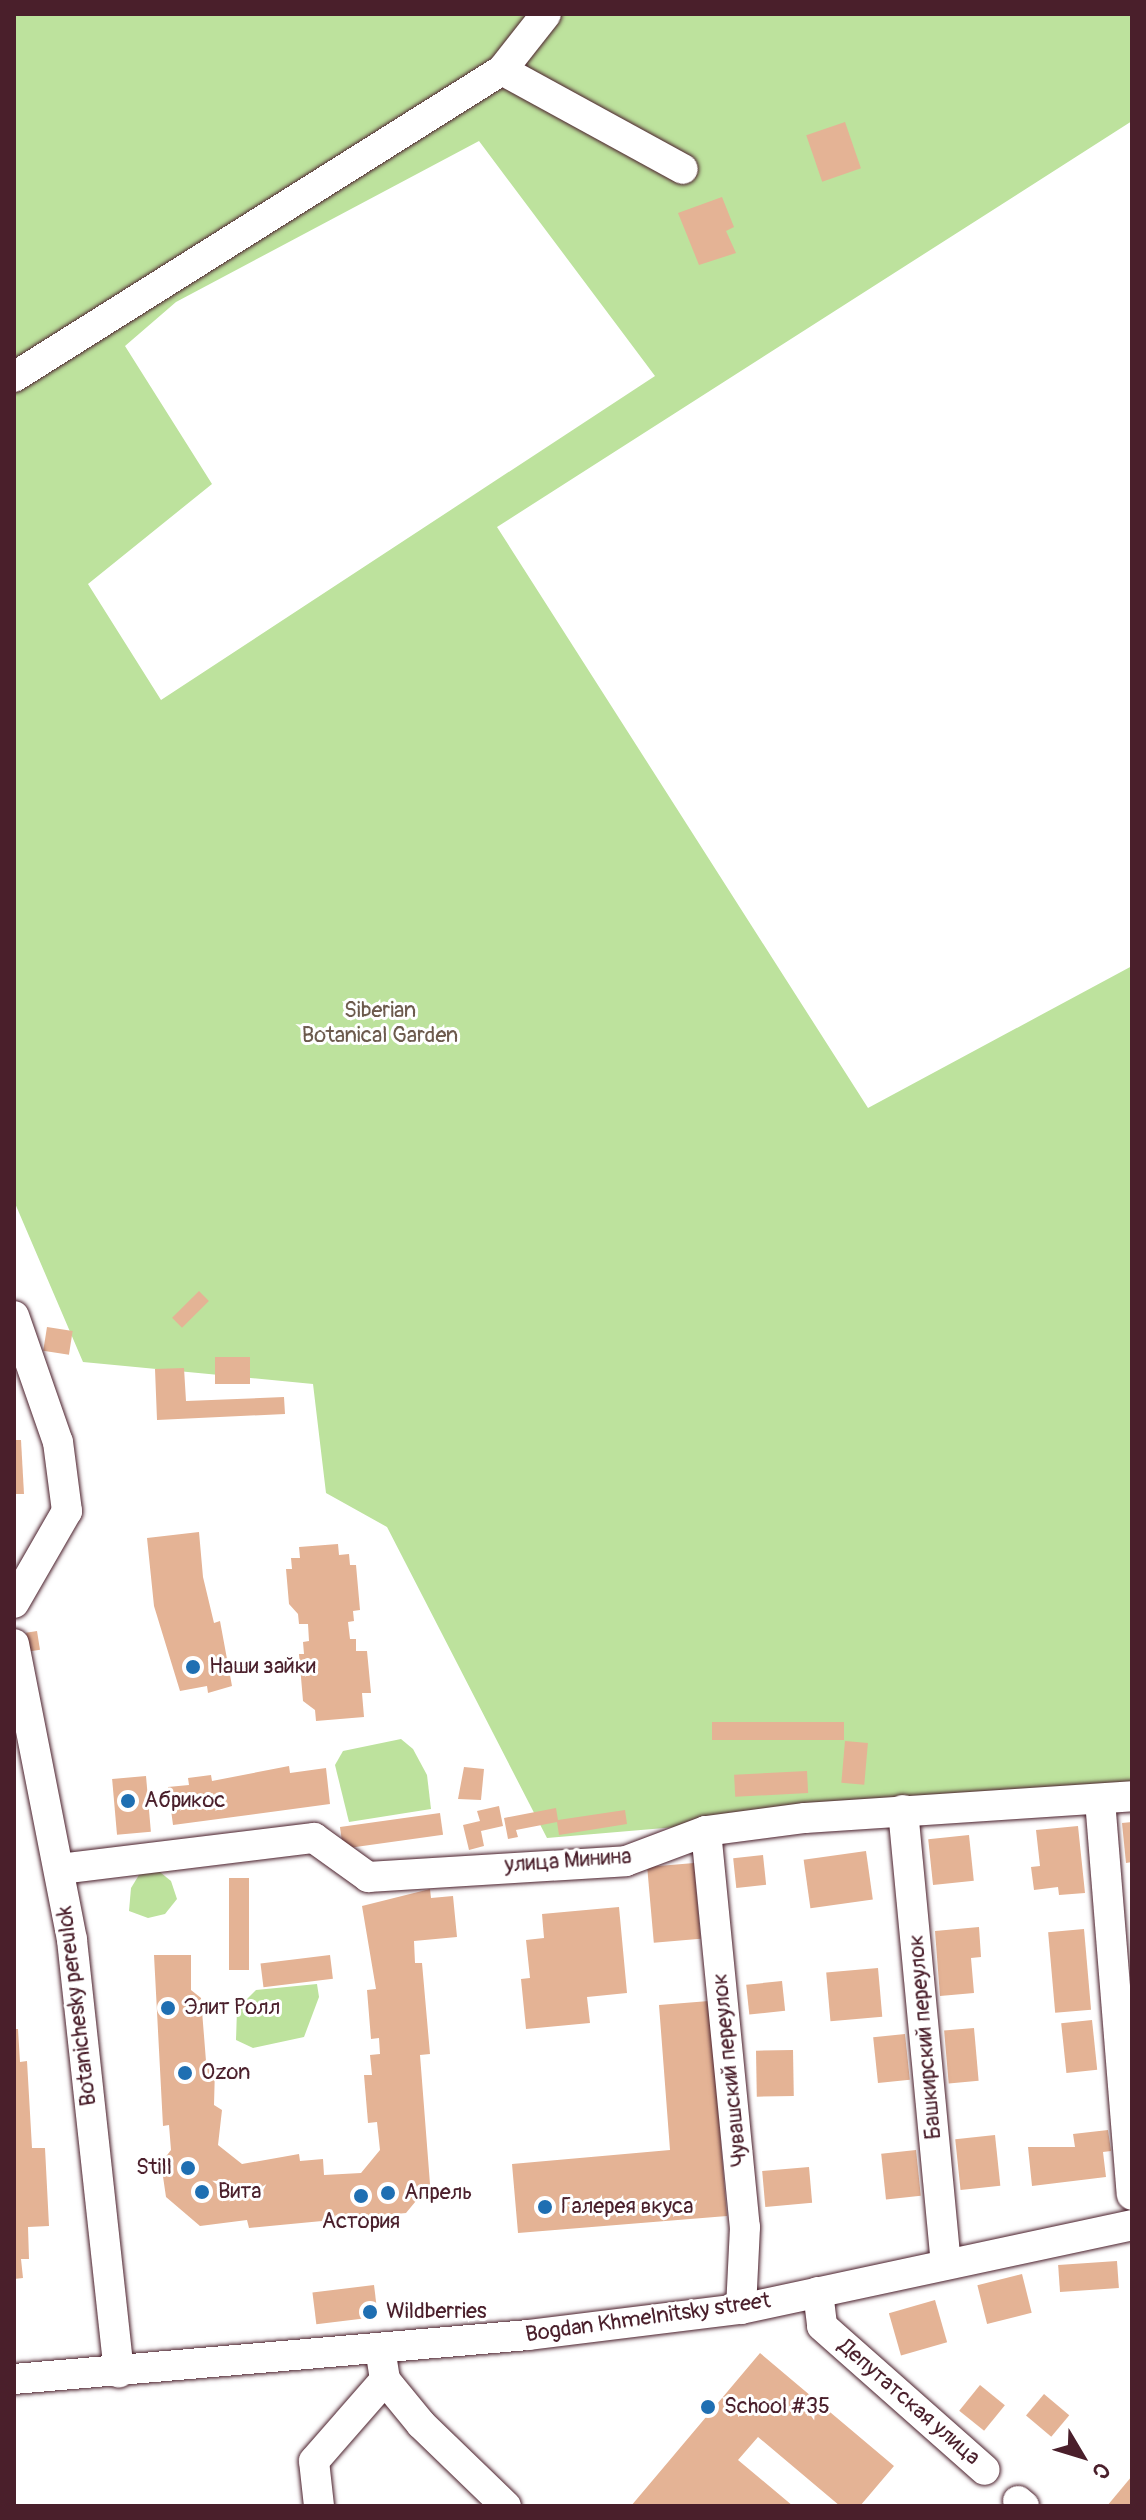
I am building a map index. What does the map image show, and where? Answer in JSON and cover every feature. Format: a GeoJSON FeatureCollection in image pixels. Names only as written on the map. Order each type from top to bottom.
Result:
{"type":"FeatureCollection","features":[{"type":"Feature","properties":{"kind":"street"},"geometry":{"type":"LineString","coordinates":[[14,377],[502,70],[546,14]]}},
{"type":"Feature","properties":{"kind":"street"},"geometry":{"type":"LineString","coordinates":[[502,70],[683,169]]}},
{"type":"Feature","properties":{"kind":"street"},"geometry":{"type":"LineString","coordinates":[[14,1316],[58,1442],[67,1502],[50,1544],[14,1603]]}},
{"type":"Feature","properties":{"kind":"street","name":"Botanichesky pereulok"},"geometry":{"type":"LineString","coordinates":[[14,1644],[60,1869],[119,2372]]}},
{"type":"Feature","properties":{"kind":"street","name":"улица Минина"},"geometry":{"type":"LineString","coordinates":[[60,1869],[314,1838],[368,1877],[446,1869],[626,1861],[706,1831],[903,1810],[1132,1796]]}},
{"type":"Feature","properties":{"kind":"street"},"geometry":{"type":"LineString","coordinates":[[1100,1800],[1132,2195]]}},
{"type":"Feature","properties":{"kind":"street","name":"Башкирский переулок"},"geometry":{"type":"LineString","coordinates":[[903,1810],[946,2263]]}},
{"type":"Feature","properties":{"kind":"street","name":"Чувашский переулок"},"geometry":{"type":"LineString","coordinates":[[706,1831],[745,2227],[741,2309]]}},
{"type":"Feature","properties":{"kind":"street","name":"Bogdan Khmelnitsky street"},"geometry":{"type":"LineString","coordinates":[[14,2379],[380,2348],[741,2309],[1132,2225]]}},
{"type":"Feature","properties":{"kind":"street","name":"Депутатская улица"},"geometry":{"type":"LineString","coordinates":[[818,2292],[822,2326],[985,2470]]}},
{"type":"Feature","properties":{"kind":"street"},"geometry":{"type":"LineString","coordinates":[[380,2348],[385,2380],[421,2424],[506,2506]]}},
{"type":"Feature","properties":{"kind":"street"},"geometry":{"type":"LineString","coordinates":[[321,2504],[314,2461],[385,2380]]}},
{"type":"Feature","properties":{"kind":"green space","name":"Siberian Botanical Garden"},"geometry":{"type":"Polygon","coordinates":[[[14,14],[1132,14],[1132,121],[497,527],[868,1108],[1132,966],[1132,1788],[547,1838],[387,1527],[326,1493],[313,1384],[83,1362],[14,1201],[14,14]],[[479,141],[176,302],[125,346],[212,484],[88,584],[161,700],[655,376],[479,141]]]}},
{"type":"Feature","properties":{"kind":"green space"},"geometry":{"type":"Polygon","coordinates":[[[401,1739],[413,1749],[427,1775],[431,1809],[349,1822],[335,1765],[343,1751],[401,1739]]]}},
{"type":"Feature","properties":{"kind":"green space"},"geometry":{"type":"Polygon","coordinates":[[[155,1868],[171,1881],[177,1899],[165,1914],[148,1918],[129,1911],[131,1888],[142,1870],[155,1868]]]}},
{"type":"Feature","properties":{"kind":"green space"},"geometry":{"type":"Polygon","coordinates":[[[317,1984],[319,1997],[304,2037],[253,2048],[236,2040],[237,2009],[256,1990],[317,1984]]]}},
{"type":"Feature","properties":{"kind":"building"},"geometry":{"type":"Polygon","coordinates":[[[845,122],[861,168],[822,182],[806,135],[845,122]]]}},
{"type":"Feature","properties":{"kind":"building"},"geometry":{"type":"Polygon","coordinates":[[[722,197],[734,227],[726,231],[736,253],[699,265],[678,213],[722,197]]]}},
{"type":"Feature","properties":{"kind":"building"},"geometry":{"type":"Polygon","coordinates":[[[199,1291],[209,1301],[182,1328],[172,1318],[199,1291]]]}},
{"type":"Feature","properties":{"kind":"building"},"geometry":{"type":"Polygon","coordinates":[[[47,1327],[73,1331],[69,1355],[43,1351],[47,1327]]]}},
{"type":"Feature","properties":{"kind":"building"},"geometry":{"type":"Polygon","coordinates":[[[215,1357],[250,1357],[250,1384],[215,1384],[215,1357]]]}},
{"type":"Feature","properties":{"kind":"building"},"geometry":{"type":"Polygon","coordinates":[[[184,1368],[186,1401],[284,1397],[285,1414],[157,1420],[155,1369],[184,1368]]]}},
{"type":"Feature","properties":{"kind":"building"},"geometry":{"type":"Polygon","coordinates":[[[14,1440],[21,1440],[24,1494],[14,1494],[14,1440]]]}},
{"type":"Feature","properties":{"kind":"building"},"geometry":{"type":"Polygon","coordinates":[[[199,1532],[203,1577],[214,1623],[220,1621],[232,1686],[208,1693],[207,1686],[180,1691],[154,1606],[147,1538],[199,1532]]]}},
{"type":"Feature","properties":{"kind":"building"},"geometry":{"type":"Polygon","coordinates":[[[338,1544],[339,1555],[349,1554],[350,1565],[356,1565],[360,1610],[353,1611],[354,1621],[348,1622],[350,1639],[356,1639],[356,1651],[367,1651],[371,1693],[362,1693],[364,1717],[316,1721],[315,1710],[303,1701],[299,1654],[304,1654],[303,1642],[309,1641],[308,1624],[299,1624],[298,1614],[289,1604],[286,1569],[292,1569],[291,1558],[300,1558],[299,1547],[338,1544]]]}},
{"type":"Feature","properties":{"kind":"building"},"geometry":{"type":"Polygon","coordinates":[[[37,1631],[40,1650],[29,1651],[26,1633],[37,1631]]]}},
{"type":"Feature","properties":{"kind":"building"},"geometry":{"type":"Polygon","coordinates":[[[712,1722],[844,1722],[844,1740],[712,1740],[712,1722]]]}},
{"type":"Feature","properties":{"kind":"building"},"geometry":{"type":"Polygon","coordinates":[[[845,1741],[868,1743],[864,1785],[841,1783],[845,1741]]]}},
{"type":"Feature","properties":{"kind":"building"},"geometry":{"type":"Polygon","coordinates":[[[289,1766],[290,1773],[326,1768],[330,1804],[173,1825],[168,1787],[189,1785],[188,1778],[211,1775],[212,1781],[289,1766]]]}},
{"type":"Feature","properties":{"kind":"building"},"geometry":{"type":"Polygon","coordinates":[[[464,1767],[484,1769],[481,1800],[458,1799],[464,1767]]]}},
{"type":"Feature","properties":{"kind":"building"},"geometry":{"type":"Polygon","coordinates":[[[807,1771],[808,1793],[735,1797],[734,1775],[807,1771]]]}},
{"type":"Feature","properties":{"kind":"building"},"geometry":{"type":"Polygon","coordinates":[[[146,1776],[151,1832],[117,1835],[112,1779],[146,1776]]]}},
{"type":"Feature","properties":{"kind":"building"},"geometry":{"type":"Polygon","coordinates":[[[499,1806],[503,1826],[481,1831],[484,1846],[469,1850],[463,1825],[480,1821],[477,1811],[499,1806]]]}},
{"type":"Feature","properties":{"kind":"building"},"geometry":{"type":"Polygon","coordinates":[[[556,1808],[558,1820],[625,1810],[627,1824],[559,1835],[557,1822],[516,1830],[518,1837],[508,1839],[504,1818],[556,1808]]]}},
{"type":"Feature","properties":{"kind":"building"},"geometry":{"type":"Polygon","coordinates":[[[440,1813],[443,1835],[343,1849],[340,1827],[440,1813]]]}},
{"type":"Feature","properties":{"kind":"building"},"geometry":{"type":"Polygon","coordinates":[[[1132,1822],[1132,1862],[1126,1863],[1122,1823],[1132,1822]]]}},
{"type":"Feature","properties":{"kind":"building"},"geometry":{"type":"Polygon","coordinates":[[[1078,1826],[1085,1893],[1059,1895],[1058,1887],[1034,1890],[1031,1867],[1040,1866],[1036,1830],[1078,1826]]]}},
{"type":"Feature","properties":{"kind":"building"},"geometry":{"type":"Polygon","coordinates":[[[969,1835],[974,1881],[933,1885],[928,1839],[969,1835]]]}},
{"type":"Feature","properties":{"kind":"building"},"geometry":{"type":"Polygon","coordinates":[[[866,1851],[873,1900],[810,1908],[804,1860],[866,1851]]]}},
{"type":"Feature","properties":{"kind":"building"},"geometry":{"type":"Polygon","coordinates":[[[763,1855],[766,1885],[736,1888],[733,1858],[763,1855]]]}},
{"type":"Feature","properties":{"kind":"building"},"geometry":{"type":"Polygon","coordinates":[[[694,1863],[701,1939],[654,1943],[647,1867],[694,1863]]]}},
{"type":"Feature","properties":{"kind":"building"},"geometry":{"type":"Polygon","coordinates":[[[229,1878],[249,1878],[249,1970],[229,1970],[229,1878]]]}},
{"type":"Feature","properties":{"kind":"building"},"geometry":{"type":"Polygon","coordinates":[[[430,1889],[431,1898],[453,1896],[457,1937],[414,1941],[415,1963],[422,1963],[430,2054],[420,2055],[430,2184],[406,2213],[249,2228],[247,2220],[200,2226],[166,2197],[161,2163],[171,2150],[169,2125],[163,2126],[154,1955],[191,1955],[191,1990],[201,1998],[206,2061],[215,2068],[214,2105],[222,2110],[218,2145],[242,2164],[299,2154],[300,2161],[323,2159],[324,2175],[361,2173],[380,2150],[377,2122],[368,2123],[364,2075],[372,2075],[370,2055],[380,2054],[379,2038],[371,2039],[367,1990],[376,1989],[362,1906],[430,1889]]]}},
{"type":"Feature","properties":{"kind":"building"},"geometry":{"type":"Polygon","coordinates":[[[619,1907],[627,1993],[587,1997],[590,2023],[526,2029],[521,1979],[530,1978],[526,1940],[544,1938],[542,1914],[619,1907]]]}},
{"type":"Feature","properties":{"kind":"building"},"geometry":{"type":"Polygon","coordinates":[[[979,1927],[981,1957],[971,1958],[974,1993],[940,1996],[935,1931],[979,1927]]]}},
{"type":"Feature","properties":{"kind":"building"},"geometry":{"type":"Polygon","coordinates":[[[1084,1929],[1091,2010],[1055,2013],[1048,1932],[1084,1929]]]}},
{"type":"Feature","properties":{"kind":"building"},"geometry":{"type":"Polygon","coordinates":[[[330,1955],[333,1979],[263,1987],[261,1964],[330,1955]]]}},
{"type":"Feature","properties":{"kind":"building"},"geometry":{"type":"Polygon","coordinates":[[[878,1968],[882,2017],[830,2021],[826,1973],[878,1968]]]}},
{"type":"Feature","properties":{"kind":"building"},"geometry":{"type":"Polygon","coordinates":[[[782,1981],[785,2011],[749,2015],[746,1985],[782,1981]]]}},
{"type":"Feature","properties":{"kind":"building"},"geometry":{"type":"Polygon","coordinates":[[[709,2001],[727,2216],[518,2233],[512,2164],[670,2150],[659,2005],[709,2001]]]}},
{"type":"Feature","properties":{"kind":"building"},"geometry":{"type":"Polygon","coordinates":[[[1092,2020],[1097,2070],[1066,2073],[1061,2023],[1092,2020]]]}},
{"type":"Feature","properties":{"kind":"building"},"geometry":{"type":"Polygon","coordinates":[[[974,2028],[979,2081],[949,2083],[944,2031],[974,2028]]]}},
{"type":"Feature","properties":{"kind":"building"},"geometry":{"type":"Polygon","coordinates":[[[14,2029],[18,2029],[20,2062],[27,2061],[32,2148],[45,2148],[49,2226],[28,2227],[29,2259],[21,2259],[23,2278],[14,2279],[14,2029]]]}},
{"type":"Feature","properties":{"kind":"building"},"geometry":{"type":"Polygon","coordinates":[[[905,2034],[910,2080],[878,2083],[873,2037],[905,2034]]]}},
{"type":"Feature","properties":{"kind":"building"},"geometry":{"type":"Polygon","coordinates":[[[793,2050],[794,2096],[757,2097],[756,2051],[793,2050]]]}},
{"type":"Feature","properties":{"kind":"building"},"geometry":{"type":"Polygon","coordinates":[[[1108,2130],[1111,2151],[1103,2152],[1106,2177],[1032,2186],[1028,2147],[1075,2147],[1073,2134],[1108,2130]]]}},
{"type":"Feature","properties":{"kind":"building"},"geometry":{"type":"Polygon","coordinates":[[[995,2135],[1000,2186],[961,2190],[955,2139],[995,2135]]]}},
{"type":"Feature","properties":{"kind":"building"},"geometry":{"type":"Polygon","coordinates":[[[916,2150],[921,2196],[886,2199],[881,2154],[916,2150]]]}},
{"type":"Feature","properties":{"kind":"building"},"geometry":{"type":"Polygon","coordinates":[[[809,2167],[812,2203],[765,2207],[762,2171],[809,2167]]]}},
{"type":"Feature","properties":{"kind":"building"},"geometry":{"type":"Polygon","coordinates":[[[1117,2261],[1119,2288],[1060,2292],[1058,2265],[1117,2261]]]}},
{"type":"Feature","properties":{"kind":"building"},"geometry":{"type":"Polygon","coordinates":[[[1022,2274],[1032,2313],[987,2324],[977,2285],[1022,2274]]]}},
{"type":"Feature","properties":{"kind":"building"},"geometry":{"type":"Polygon","coordinates":[[[374,2285],[378,2317],[316,2324],[312,2293],[374,2285]]]}},
{"type":"Feature","properties":{"kind":"building"},"geometry":{"type":"Polygon","coordinates":[[[935,2300],[947,2342],[901,2356],[889,2313],[935,2300]]]}},
{"type":"Feature","properties":{"kind":"building"},"geometry":{"type":"Polygon","coordinates":[[[760,2353],[894,2466],[860,2506],[840,2506],[758,2437],[738,2460],[793,2506],[631,2506],[760,2353]]]}},
{"type":"Feature","properties":{"kind":"building"},"geometry":{"type":"Polygon","coordinates":[[[980,2385],[1005,2405],[984,2431],[959,2411],[980,2385]]]}},
{"type":"Feature","properties":{"kind":"building"},"geometry":{"type":"Polygon","coordinates":[[[1044,2394],[1069,2415],[1051,2437],[1026,2415],[1044,2394]]]}},
{"type":"Feature","properties":{"kind":"building"},"geometry":{"type":"Polygon","coordinates":[[[1132,2476],[1132,2506],[1107,2506],[1132,2476]]]}},
{"type":"Feature","properties":{"kind":"place","name":"Наши зайки"},"geometry":{"type":"Point","coordinates":[193,1667]}},
{"type":"Feature","properties":{"kind":"place","name":"Абрикос"},"geometry":{"type":"Point","coordinates":[128,1801]}},
{"type":"Feature","properties":{"kind":"place","name":"Элит Ролл"},"geometry":{"type":"Point","coordinates":[168,2008]}},
{"type":"Feature","properties":{"kind":"place","name":"Ozon"},"geometry":{"type":"Point","coordinates":[185,2073]}},
{"type":"Feature","properties":{"kind":"place","name":"Still"},"geometry":{"type":"Point","coordinates":[188,2168]}},
{"type":"Feature","properties":{"kind":"place","name":"Вита"},"geometry":{"type":"Point","coordinates":[202,2192]}},
{"type":"Feature","properties":{"kind":"place","name":"Апрель"},"geometry":{"type":"Point","coordinates":[388,2193]}},
{"type":"Feature","properties":{"kind":"place","name":"Астория"},"geometry":{"type":"Point","coordinates":[361,2196]}},
{"type":"Feature","properties":{"kind":"place","name":"Галерея вкуса"},"geometry":{"type":"Point","coordinates":[545,2207]}},
{"type":"Feature","properties":{"kind":"place","name":"Wildberries"},"geometry":{"type":"Point","coordinates":[370,2312]}},
{"type":"Feature","properties":{"kind":"place","name":"School #35"},"geometry":{"type":"Point","coordinates":[708,2407]}}]}
